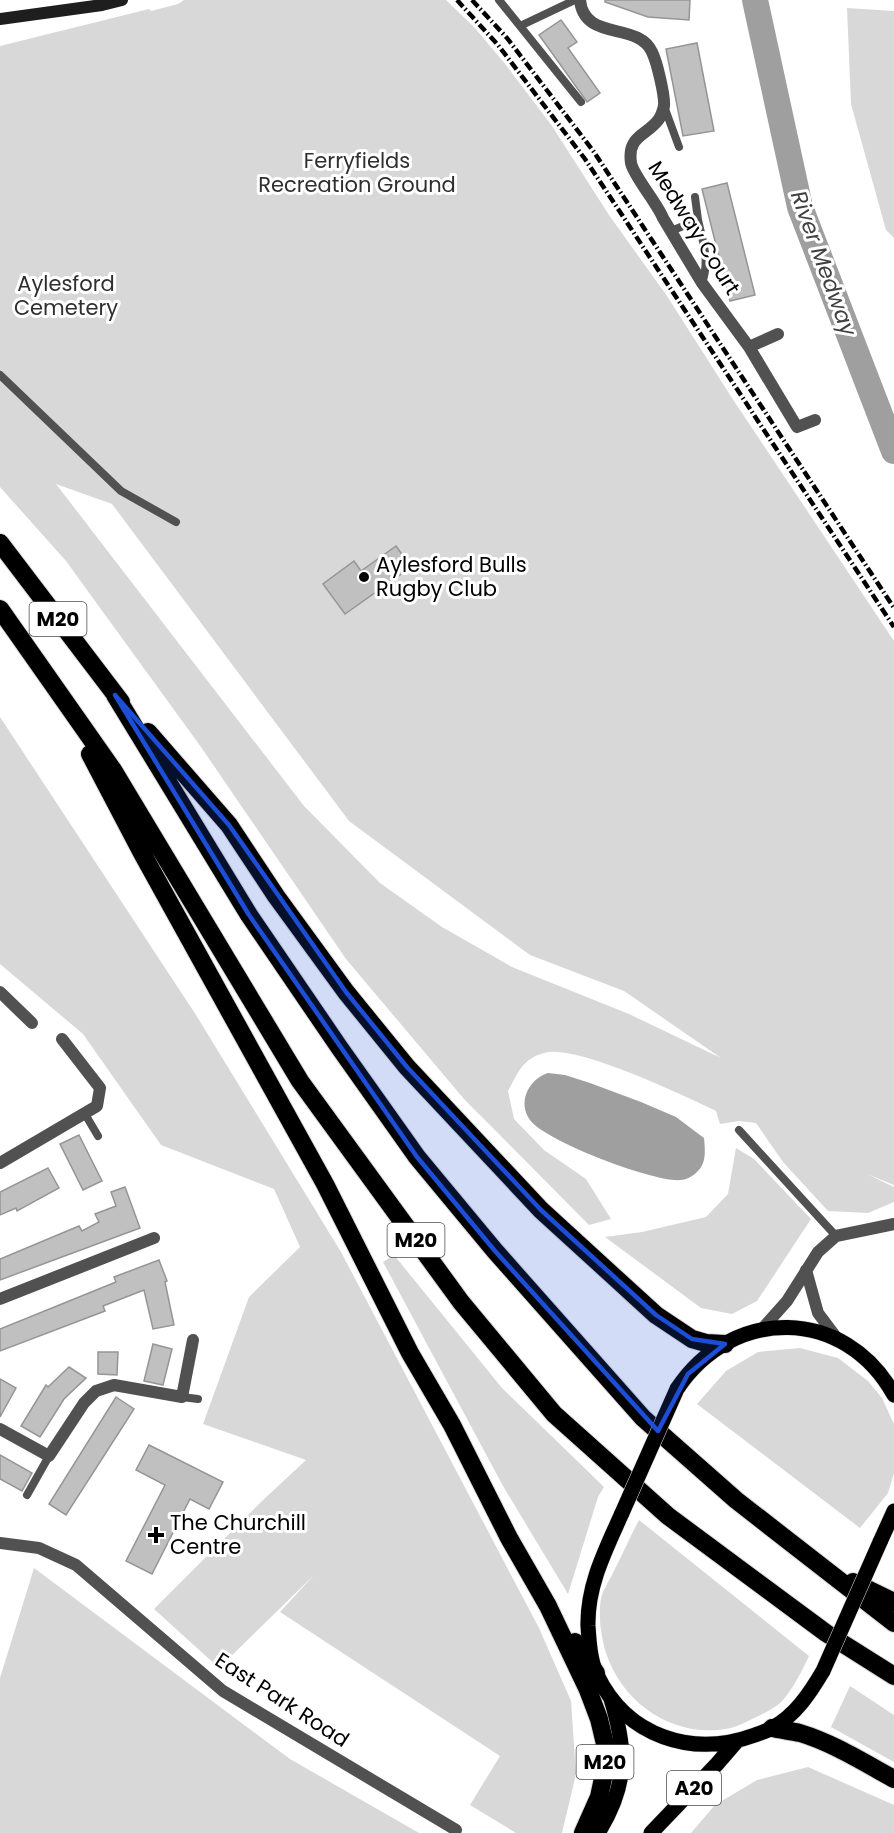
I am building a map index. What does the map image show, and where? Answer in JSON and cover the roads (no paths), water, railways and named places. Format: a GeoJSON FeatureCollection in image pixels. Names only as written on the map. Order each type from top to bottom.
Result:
{"type":"FeatureCollection","features":[{"type":"Feature","properties":{"kind":"highway","name":"M20"},"geometry":{"type":"LineString","coordinates":[[0,543],[115,695],[229,825],[276,896],[346,992],[407,1067],[541,1210],[656,1316],[692,1339],[706,1343],[725,1344]]}},
{"type":"Feature","properties":{"kind":"highway","name":"M20"},"geometry":{"type":"LineString","coordinates":[[0,609],[113,770],[300,1081],[461,1302],[554,1414],[668,1516],[826,1633],[894,1676]]}},
{"type":"Feature","properties":{"kind":"highway","name":"M20"},"geometry":{"type":"LineString","coordinates":[[59,694],[142,854],[325,1184],[410,1353],[452,1425],[509,1538],[548,1606],[588,1690],[605,1744],[605,1769],[599,1797],[584,1833]]}},
{"type":"Feature","properties":{"kind":"highway","name":"M20"},"geometry":{"type":"LineString","coordinates":[[115,695],[249,915],[339,1047],[417,1157],[495,1251],[643,1418],[736,1500],[894,1623]]}},
{"type":"Feature","properties":{"kind":"highway","name":"M20"},"geometry":{"type":"LineString","coordinates":[[817,1564],[894,1602]]}},
{"type":"Feature","properties":{"kind":"highway","name":"M20"},"geometry":{"type":"LineString","coordinates":[[548,1606],[596,1673]]}},
{"type":"Feature","properties":{"kind":"highway"},"geometry":{"type":"LineString","coordinates":[[772,1728],[797,1732],[816,1739],[894,1779]]}},
{"type":"Feature","properties":{"kind":"main road"},"geometry":{"type":"LineString","coordinates":[[894,1395],[874,1365],[857,1350],[836,1337],[801,1329],[762,1329],[745,1334],[701,1360],[677,1389],[593,1582],[589,1602],[590,1647],[596,1673],[610,1697],[632,1719],[650,1731],[692,1744],[714,1745],[736,1742],[772,1728],[789,1716],[802,1702],[823,1671],[894,1511]]}},
{"type":"Feature","properties":{"kind":"main road"},"geometry":{"type":"LineString","coordinates":[[598,1833],[617,1791],[623,1766],[622,1743],[610,1697]]}},
{"type":"Feature","properties":{"kind":"main road","name":"A20"},"geometry":{"type":"LineString","coordinates":[[651,1833],[736,1742]]}},
{"type":"Feature","properties":{"kind":"street"},"geometry":{"type":"LineString","coordinates":[[0,19],[122,0]]}},
{"type":"Feature","properties":{"kind":"street"},"geometry":{"type":"LineString","coordinates":[[580,0],[581,11],[590,21],[602,28],[642,40],[648,45],[656,62],[664,105]]}},
{"type":"Feature","properties":{"kind":"street","name":"Medway Court"},"geometry":{"type":"LineString","coordinates":[[664,105],[660,118],[636,140],[631,151],[632,165],[702,283],[749,347],[797,427],[815,420]]}},
{"type":"Feature","properties":{"kind":"street"},"geometry":{"type":"LineString","coordinates":[[749,347],[778,334]]}},
{"type":"Feature","properties":{"kind":"street"},"geometry":{"type":"LineString","coordinates":[[0,992],[32,1023]]}},
{"type":"Feature","properties":{"kind":"street"},"geometry":{"type":"LineString","coordinates":[[0,1163],[98,1106],[100,1088],[62,1039]]}},
{"type":"Feature","properties":{"kind":"street"},"geometry":{"type":"LineString","coordinates":[[762,1329],[787,1301],[818,1252],[836,1236],[894,1224]]}},
{"type":"Feature","properties":{"kind":"street"},"geometry":{"type":"LineString","coordinates":[[0,1299],[154,1238]]}},
{"type":"Feature","properties":{"kind":"street"},"geometry":{"type":"LineString","coordinates":[[806,1270],[818,1313],[836,1337]]}},
{"type":"Feature","properties":{"kind":"street"},"geometry":{"type":"LineString","coordinates":[[0,1429],[49,1456],[84,1403],[96,1391],[114,1385],[182,1396],[193,1340]]}},
{"type":"Feature","properties":{"kind":"street","name":"East Park Road"},"geometry":{"type":"LineString","coordinates":[[0,1543],[39,1548],[76,1565],[223,1691],[456,1830]]}},
{"type":"Feature","properties":{"kind":"lane"},"geometry":{"type":"LineString","coordinates":[[499,0],[581,102]]}},
{"type":"Feature","properties":{"kind":"lane"},"geometry":{"type":"LineString","coordinates":[[520,26],[575,0]]}},
{"type":"Feature","properties":{"kind":"lane"},"geometry":{"type":"LineString","coordinates":[[664,105],[679,147]]}},
{"type":"Feature","properties":{"kind":"lane"},"geometry":{"type":"LineString","coordinates":[[694,196],[706,254],[707,265],[702,283]]}},
{"type":"Feature","properties":{"kind":"lane"},"geometry":{"type":"LineString","coordinates":[[671,231],[698,220]]}},
{"type":"Feature","properties":{"kind":"lane"},"geometry":{"type":"LineString","coordinates":[[0,375],[121,491],[176,522]]}},
{"type":"Feature","properties":{"kind":"lane"},"geometry":{"type":"LineString","coordinates":[[85,1114],[98,1136]]}},
{"type":"Feature","properties":{"kind":"lane"},"geometry":{"type":"LineString","coordinates":[[739,1130],[836,1236]]}},
{"type":"Feature","properties":{"kind":"lane"},"geometry":{"type":"LineString","coordinates":[[182,1396],[198,1400]]}},
{"type":"Feature","properties":{"kind":"lane"},"geometry":{"type":"LineString","coordinates":[[27,1495],[49,1456]]}},
{"type":"Feature","properties":{"kind":"waterway","name":"River Medway"},"geometry":{"type":"LineString","coordinates":[[755,0],[800,207],[894,451]]}},
{"type":"Feature","properties":{"kind":"railway"},"geometry":{"type":"LineString","coordinates":[[457,0],[498,45],[585,159],[894,627]]}},
{"type":"Feature","properties":{"kind":"railway"},"geometry":{"type":"LineString","coordinates":[[472,0],[507,38],[594,152],[894,608]]}},
{"type":"Feature","properties":{"kind":"place","name":"Aylesford Bulls Rugby Club"},"geometry":{"type":"Point","coordinates":[364,577]}},
{"type":"Feature","properties":{"kind":"place","name":"The Churchill Centre"},"geometry":{"type":"Point","coordinates":[156,1535]}},
{"type":"Feature","properties":{"kind":"park label","name":"Ferryfields Recreation Ground"},"geometry":{"type":"Point","coordinates":[357,173]}},
{"type":"Feature","properties":{"kind":"park label","name":"Aylesford Cemetery"},"geometry":{"type":"Point","coordinates":[66,296]}}]}
